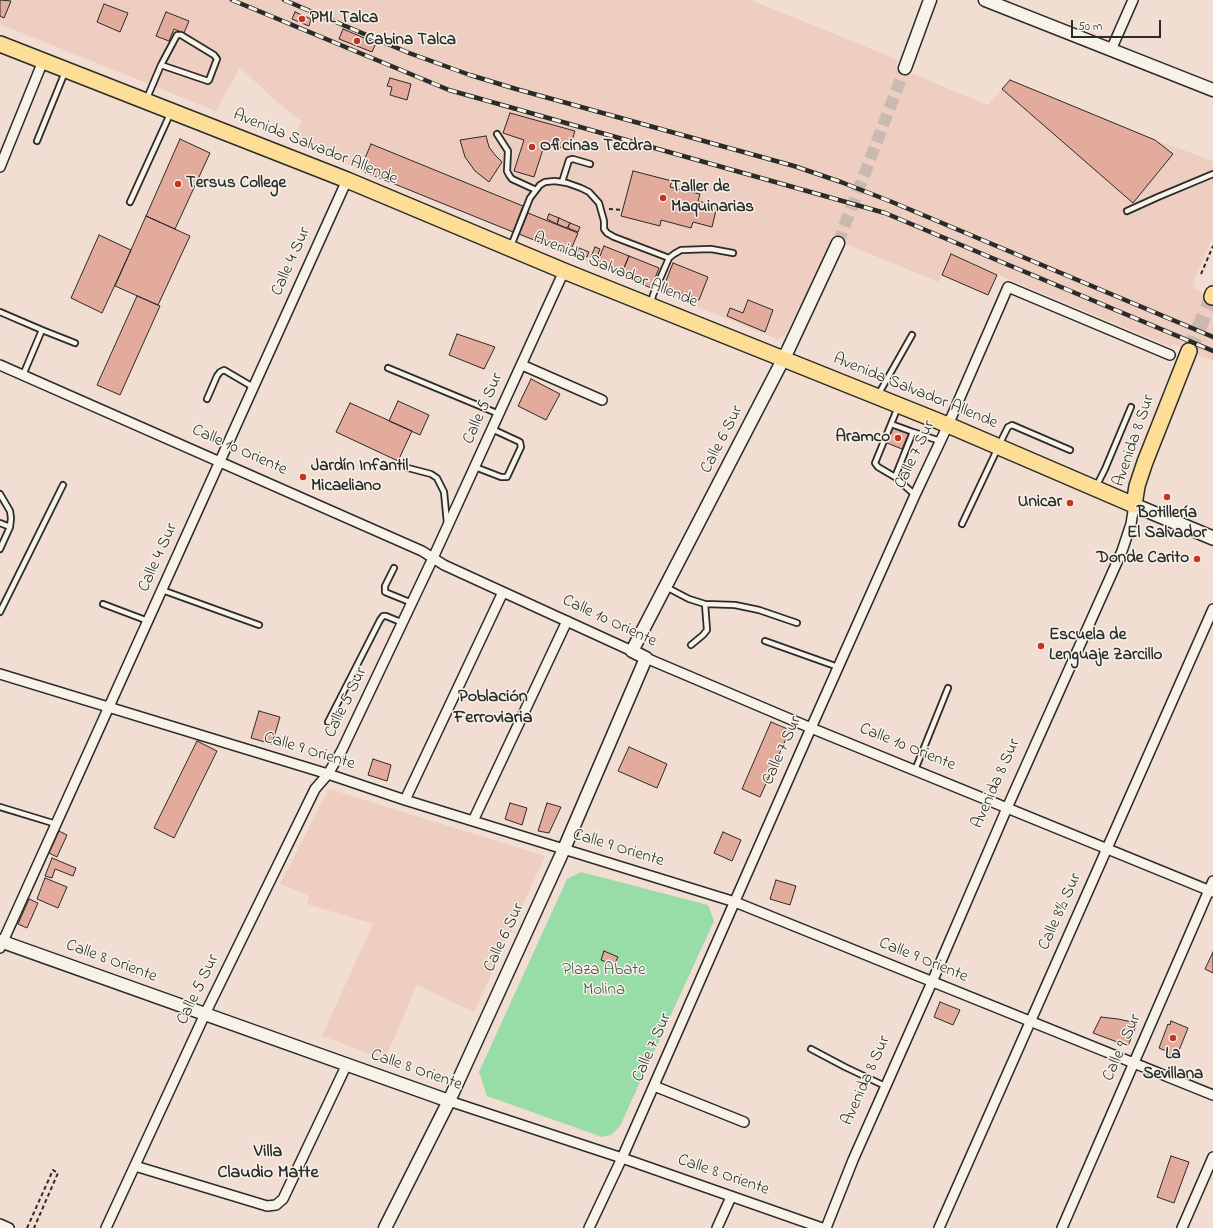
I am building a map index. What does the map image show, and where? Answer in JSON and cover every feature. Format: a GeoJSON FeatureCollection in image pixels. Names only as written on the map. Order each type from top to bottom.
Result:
{"type":"FeatureCollection","features":[{"type":"Feature","properties":{"kind":"main road","name":"Avenida Salvador Allende"},"geometry":{"type":"LineString","coordinates":[[0,44],[347,180],[509,249],[783,360],[948,424],[1213,538]]}},
{"type":"Feature","properties":{"kind":"main road","name":"Avenida 8 Sur"},"geometry":{"type":"LineString","coordinates":[[1134,505],[1137,486],[1145,462],[1188,350]]}},
{"type":"Feature","properties":{"kind":"street"},"geometry":{"type":"LineString","coordinates":[[905,68],[930,0]]}},
{"type":"Feature","properties":{"kind":"street"},"geometry":{"type":"LineString","coordinates":[[985,0],[1213,90]]}},
{"type":"Feature","properties":{"kind":"street"},"geometry":{"type":"LineString","coordinates":[[1111,50],[1132,0]]}},
{"type":"Feature","properties":{"kind":"street"},"geometry":{"type":"LineString","coordinates":[[0,167],[43,61]]}},
{"type":"Feature","properties":{"kind":"street","name":"Calle 4 Sur"},"geometry":{"type":"LineString","coordinates":[[1,944],[347,180]]}},
{"type":"Feature","properties":{"kind":"street","name":"Calle 6 Sur"},"geometry":{"type":"LineString","coordinates":[[632,651],[783,360],[838,243]]}},
{"type":"Feature","properties":{"kind":"street","name":"Calle 5 Sur"},"geometry":{"type":"LineString","coordinates":[[106,1228],[205,1014],[315,789],[328,774],[342,750],[403,623],[564,271]]}},
{"type":"Feature","properties":{"kind":"street","name":"Calle 7 Sur"},"geometry":{"type":"LineString","coordinates":[[588,1228],[622,1158],[838,667],[1008,287],[1170,355]]}},
{"type":"Feature","properties":{"kind":"street","name":"Calle 10 Oriente"},"geometry":{"type":"LineString","coordinates":[[0,365],[422,551],[444,565],[646,658],[811,728],[1007,808],[1212,888]]}},
{"type":"Feature","properties":{"kind":"street"},"geometry":{"type":"LineString","coordinates":[[522,365],[602,400]]}},
{"type":"Feature","properties":{"kind":"street","name":"Avenida 8 Sur"},"geometry":{"type":"LineString","coordinates":[[826,1228],[852,1160],[1122,551],[1131,524],[1134,505]]}},
{"type":"Feature","properties":{"kind":"street"},"geometry":{"type":"LineString","coordinates":[[405,800],[503,592]]}},
{"type":"Feature","properties":{"kind":"street","name":"Calle 8½ Sur"},"geometry":{"type":"LineString","coordinates":[[939,1228],[1213,609]]}},
{"type":"Feature","properties":{"kind":"street"},"geometry":{"type":"LineString","coordinates":[[473,821],[567,621]]}},
{"type":"Feature","properties":{"kind":"street","name":"Calle 6 Sur"},"geometry":{"type":"LineString","coordinates":[[385,1228],[449,1100],[564,849],[646,658]]}},
{"type":"Feature","properties":{"kind":"street","name":"Calle 9 Oriente"},"geometry":{"type":"LineString","coordinates":[[0,674],[328,774],[405,800],[735,902],[1213,1095]]}},
{"type":"Feature","properties":{"kind":"street","name":"Calle 9 Sur"},"geometry":{"type":"LineString","coordinates":[[1062,1228],[1212,888]]}},
{"type":"Feature","properties":{"kind":"street","name":"Calle 8 Oriente"},"geometry":{"type":"LineString","coordinates":[[1,944],[822,1228]]}},
{"type":"Feature","properties":{"kind":"street"},"geometry":{"type":"LineString","coordinates":[[135,1166],[267,1206],[276,1205],[283,1199],[347,1064]]}},
{"type":"Feature","properties":{"kind":"street"},"geometry":{"type":"LineString","coordinates":[[654,1086],[744,1122]]}},
{"type":"Feature","properties":{"kind":"street"},"geometry":{"type":"LineString","coordinates":[[1182,1228],[1213,1157]]}},
{"type":"Feature","properties":{"kind":"street"},"geometry":{"type":"LineString","coordinates":[[716,1228],[730,1197]]}},
{"type":"Feature","properties":{"kind":"street"},"geometry":{"type":"LineString","coordinates":[[0,1224],[9,1228]]}},
{"type":"Feature","properties":{"kind":"lane"},"geometry":{"type":"LineString","coordinates":[[145,102],[161,65],[177,35],[181,35],[214,54],[217,59],[208,81],[161,65]]}},
{"type":"Feature","properties":{"kind":"lane"},"geometry":{"type":"LineString","coordinates":[[37,141],[65,70]]}},
{"type":"Feature","properties":{"kind":"lane"},"geometry":{"type":"LineString","coordinates":[[130,202],[171,112]]}},
{"type":"Feature","properties":{"kind":"lane"},"geometry":{"type":"LineString","coordinates":[[497,134],[508,151],[507,171],[509,175],[512,179],[536,190]]}},
{"type":"Feature","properties":{"kind":"lane"},"geometry":{"type":"LineString","coordinates":[[562,182],[569,160],[573,159],[590,164]]}},
{"type":"Feature","properties":{"kind":"lane"},"geometry":{"type":"LineString","coordinates":[[1127,211],[1213,174]]}},
{"type":"Feature","properties":{"kind":"lane"},"geometry":{"type":"LineString","coordinates":[[509,249],[527,206],[536,190],[545,182],[555,181],[562,182],[589,192],[599,203],[602,210],[604,229],[607,233],[669,258]]}},
{"type":"Feature","properties":{"kind":"lane"},"geometry":{"type":"LineString","coordinates":[[651,306],[653,295],[669,258],[681,250],[711,249],[733,253]]}},
{"type":"Feature","properties":{"kind":"lane"},"geometry":{"type":"LineString","coordinates":[[0,312],[75,343]]}},
{"type":"Feature","properties":{"kind":"lane"},"geometry":{"type":"LineString","coordinates":[[24,375],[42,330]]}},
{"type":"Feature","properties":{"kind":"lane"},"geometry":{"type":"LineString","coordinates":[[877,397],[912,335]]}},
{"type":"Feature","properties":{"kind":"lane"},"geometry":{"type":"LineString","coordinates":[[388,368],[499,414]]}},
{"type":"Feature","properties":{"kind":"lane"},"geometry":{"type":"LineString","coordinates":[[207,399],[217,376],[224,370],[253,388]]}},
{"type":"Feature","properties":{"kind":"lane"},"geometry":{"type":"LineString","coordinates":[[898,405],[875,463],[878,467],[895,477],[915,495]]}},
{"type":"Feature","properties":{"kind":"lane"},"geometry":{"type":"LineString","coordinates":[[1096,488],[1131,407]]}},
{"type":"Feature","properties":{"kind":"lane"},"geometry":{"type":"LineString","coordinates":[[891,424],[940,441]]}},
{"type":"Feature","properties":{"kind":"lane"},"geometry":{"type":"LineString","coordinates":[[962,524],[1008,427],[1012,425],[1070,450]]}},
{"type":"Feature","properties":{"kind":"lane"},"geometry":{"type":"LineString","coordinates":[[475,467],[501,477],[507,477],[521,446],[520,442],[492,429]]}},
{"type":"Feature","properties":{"kind":"lane"},"geometry":{"type":"LineString","coordinates":[[895,477],[913,432]]}},
{"type":"Feature","properties":{"kind":"lane"},"geometry":{"type":"LineString","coordinates":[[408,468],[431,474],[437,478],[444,492],[447,527]]}},
{"type":"Feature","properties":{"kind":"lane"},"geometry":{"type":"LineString","coordinates":[[0,612],[63,486]]}},
{"type":"Feature","properties":{"kind":"lane"},"geometry":{"type":"LineString","coordinates":[[0,494],[6,502],[11,518],[10,527],[0,549]]}},
{"type":"Feature","properties":{"kind":"lane"},"geometry":{"type":"LineString","coordinates":[[0,523],[10,527]]}},
{"type":"Feature","properties":{"kind":"lane"},"geometry":{"type":"LineString","coordinates":[[394,568],[385,586],[385,592],[412,604]]}},
{"type":"Feature","properties":{"kind":"lane"},"geometry":{"type":"LineString","coordinates":[[666,587],[689,599],[705,604],[735,605],[759,610],[797,623]]}},
{"type":"Feature","properties":{"kind":"lane"},"geometry":{"type":"LineString","coordinates":[[162,590],[259,625]]}},
{"type":"Feature","properties":{"kind":"lane"},"geometry":{"type":"LineString","coordinates":[[103,604],[148,621]]}},
{"type":"Feature","properties":{"kind":"lane"},"geometry":{"type":"LineString","coordinates":[[691,645],[707,630],[705,604]]}},
{"type":"Feature","properties":{"kind":"lane"},"geometry":{"type":"LineString","coordinates":[[328,722],[380,620],[386,616],[403,623]]}},
{"type":"Feature","properties":{"kind":"lane"},"geometry":{"type":"LineString","coordinates":[[765,642],[838,667]]}},
{"type":"Feature","properties":{"kind":"lane"},"geometry":{"type":"LineString","coordinates":[[915,770],[948,688]]}},
{"type":"Feature","properties":{"kind":"lane"},"geometry":{"type":"LineString","coordinates":[[0,807],[56,824]]}},
{"type":"Feature","properties":{"kind":"lane"},"geometry":{"type":"LineString","coordinates":[[811,1049],[885,1086]]}},
{"type":"Feature","properties":{"kind":"path"},"geometry":{"type":"LineString","coordinates":[[602,210],[622,210]]}},
{"type":"Feature","properties":{"kind":"path"},"geometry":{"type":"LineString","coordinates":[[1201,274],[1213,246]]}},
{"type":"Feature","properties":{"kind":"path"},"geometry":{"type":"LineString","coordinates":[[27,1228],[53,1170],[58,1172],[34,1228]]}},
{"type":"Feature","properties":{"kind":"shaded area"},"geometry":{"type":"Polygon","coordinates":[[[0,0],[751,0],[898,60],[896,67],[988,105],[1010,80],[1155,140],[1213,161],[1213,237],[1192,286],[1202,293],[1213,297],[1213,360],[1200,357],[1196,353],[1173,344],[1171,347],[951,255],[939,282],[834,239],[785,335],[777,339],[580,259],[569,253],[292,142],[301,121],[269,95],[240,67],[216,111],[0,24],[0,0]]]}},
{"type":"Feature","properties":{"kind":"shaded area"},"geometry":{"type":"Polygon","coordinates":[[[329,789],[545,856],[474,1012],[417,985],[385,1059],[322,1036],[373,924],[307,904],[309,896],[280,884],[329,789]]]}},
{"type":"Feature","properties":{"kind":"green space","name":"Plaza Abate Molina"},"geometry":{"type":"Polygon","coordinates":[[[581,872],[708,905],[714,921],[620,1126],[611,1135],[602,1137],[487,1096],[479,1072],[567,879],[581,872]]]}},
{"type":"Feature","properties":{"kind":"building"},"geometry":{"type":"Polygon","coordinates":[[[0,0],[11,1],[4,18],[0,16],[0,0]]]}},
{"type":"Feature","properties":{"kind":"building"},"geometry":{"type":"Polygon","coordinates":[[[104,4],[128,13],[120,32],[97,22],[104,4]]]}},
{"type":"Feature","properties":{"kind":"building"},"geometry":{"type":"Polygon","coordinates":[[[166,12],[189,21],[184,33],[174,29],[169,41],[156,36],[166,12]]]}},
{"type":"Feature","properties":{"kind":"building","name":"PML Talca"},"geometry":{"type":"Polygon","coordinates":[[[295,12],[311,19],[309,26],[292,19],[295,12]]]}},
{"type":"Feature","properties":{"kind":"building","name":"Cabina Talca"},"geometry":{"type":"Polygon","coordinates":[[[343,29],[376,43],[372,52],[339,39],[343,29]]]}},
{"type":"Feature","properties":{"kind":"building"},"geometry":{"type":"Polygon","coordinates":[[[390,78],[411,84],[407,100],[390,95],[392,87],[387,86],[390,78]]]}},
{"type":"Feature","properties":{"kind":"building"},"geometry":{"type":"Polygon","coordinates":[[[1010,80],[1155,140],[1173,154],[1133,203],[1002,89],[1010,80]]]}},
{"type":"Feature","properties":{"kind":"building","name":"Oficinas Tecdra"},"geometry":{"type":"Polygon","coordinates":[[[510,113],[575,131],[569,150],[545,143],[534,177],[514,171],[524,140],[503,133],[510,113]]]}},
{"type":"Feature","properties":{"kind":"building"},"geometry":{"type":"Polygon","coordinates":[[[486,136],[489,147],[502,162],[489,182],[475,171],[465,157],[460,140],[486,136]]]}},
{"type":"Feature","properties":{"kind":"building","name":"Tersus College"},"geometry":{"type":"Polygon","coordinates":[[[180,139],[210,153],[175,229],[146,216],[180,139]]]}},
{"type":"Feature","properties":{"kind":"building"},"geometry":{"type":"Polygon","coordinates":[[[371,144],[523,206],[513,232],[360,170],[371,144]]]}},
{"type":"Feature","properties":{"kind":"building","name":"Taller de Maquinarias"},"geometry":{"type":"Polygon","coordinates":[[[633,171],[672,181],[670,187],[700,194],[698,201],[717,206],[712,227],[693,222],[691,228],[661,220],[660,226],[621,216],[633,171]]]}},
{"type":"Feature","properties":{"kind":"building"},"geometry":{"type":"Polygon","coordinates":[[[528,213],[578,233],[569,254],[519,234],[528,213]]]}},
{"type":"Feature","properties":{"kind":"building"},"geometry":{"type":"Polygon","coordinates":[[[549,214],[559,218],[557,224],[547,219],[549,214]]]}},
{"type":"Feature","properties":{"kind":"building"},"geometry":{"type":"Polygon","coordinates":[[[146,216],[190,236],[158,305],[115,286],[146,216]]]}},
{"type":"Feature","properties":{"kind":"building"},"geometry":{"type":"Polygon","coordinates":[[[559,218],[570,223],[567,228],[557,224],[559,218]]]}},
{"type":"Feature","properties":{"kind":"building"},"geometry":{"type":"Polygon","coordinates":[[[570,223],[580,227],[578,232],[568,228],[570,223]]]}},
{"type":"Feature","properties":{"kind":"building"},"geometry":{"type":"Polygon","coordinates":[[[99,235],[131,250],[102,313],[71,298],[99,235]]]}},
{"type":"Feature","properties":{"kind":"building"},"geometry":{"type":"Polygon","coordinates":[[[604,246],[629,256],[621,275],[596,266],[604,246]]]}},
{"type":"Feature","properties":{"kind":"building"},"geometry":{"type":"Polygon","coordinates":[[[595,247],[600,249],[596,259],[591,257],[595,247]]]}},
{"type":"Feature","properties":{"kind":"building"},"geometry":{"type":"Polygon","coordinates":[[[579,248],[589,252],[587,257],[577,253],[579,248]]]}},
{"type":"Feature","properties":{"kind":"building"},"geometry":{"type":"Polygon","coordinates":[[[951,254],[997,275],[988,295],[942,275],[951,254]]]}},
{"type":"Feature","properties":{"kind":"building"},"geometry":{"type":"Polygon","coordinates":[[[629,256],[659,268],[651,288],[621,275],[629,256]]]}},
{"type":"Feature","properties":{"kind":"building"},"geometry":{"type":"Polygon","coordinates":[[[673,263],[708,277],[699,300],[664,286],[673,263]]]}},
{"type":"Feature","properties":{"kind":"building"},"geometry":{"type":"Polygon","coordinates":[[[137,296],[160,306],[120,395],[97,385],[137,296]]]}},
{"type":"Feature","properties":{"kind":"building"},"geometry":{"type":"Polygon","coordinates":[[[748,300],[773,310],[765,332],[727,316],[730,308],[743,313],[748,300]]]}},
{"type":"Feature","properties":{"kind":"building"},"geometry":{"type":"Polygon","coordinates":[[[457,334],[495,347],[484,369],[449,355],[457,334]]]}},
{"type":"Feature","properties":{"kind":"building"},"geometry":{"type":"Polygon","coordinates":[[[531,379],[560,394],[546,420],[518,406],[531,379]]]}},
{"type":"Feature","properties":{"kind":"building"},"geometry":{"type":"Polygon","coordinates":[[[398,401],[429,415],[420,435],[389,421],[398,401]]]}},
{"type":"Feature","properties":{"kind":"building"},"geometry":{"type":"Polygon","coordinates":[[[350,403],[412,431],[398,461],[336,432],[350,403]]]}},
{"type":"Feature","properties":{"kind":"building","name":"Aramco"},"geometry":{"type":"Polygon","coordinates":[[[893,427],[909,433],[902,449],[887,443],[893,427]]]}},
{"type":"Feature","properties":{"kind":"building"},"geometry":{"type":"Polygon","coordinates":[[[259,711],[280,717],[272,744],[251,738],[259,711]]]}},
{"type":"Feature","properties":{"kind":"building"},"geometry":{"type":"Polygon","coordinates":[[[771,722],[790,730],[760,797],[742,789],[771,722]]]}},
{"type":"Feature","properties":{"kind":"building"},"geometry":{"type":"Polygon","coordinates":[[[197,741],[217,751],[174,838],[154,828],[197,741]]]}},
{"type":"Feature","properties":{"kind":"building"},"geometry":{"type":"Polygon","coordinates":[[[629,747],[667,764],[657,788],[618,771],[629,747]]]}},
{"type":"Feature","properties":{"kind":"building"},"geometry":{"type":"Polygon","coordinates":[[[373,759],[391,765],[387,781],[368,775],[373,759]]]}},
{"type":"Feature","properties":{"kind":"building"},"geometry":{"type":"Polygon","coordinates":[[[510,803],[527,808],[522,825],[505,819],[510,803]]]}},
{"type":"Feature","properties":{"kind":"building"},"geometry":{"type":"Polygon","coordinates":[[[547,803],[561,807],[549,833],[538,831],[547,803]]]}},
{"type":"Feature","properties":{"kind":"building"},"geometry":{"type":"Polygon","coordinates":[[[59,831],[67,835],[57,857],[49,853],[59,831]]]}},
{"type":"Feature","properties":{"kind":"building"},"geometry":{"type":"Polygon","coordinates":[[[723,832],[741,840],[732,861],[714,853],[723,832]]]}},
{"type":"Feature","properties":{"kind":"building"},"geometry":{"type":"Polygon","coordinates":[[[52,858],[76,868],[73,876],[55,869],[52,878],[45,876],[52,858]]]}},
{"type":"Feature","properties":{"kind":"building"},"geometry":{"type":"Polygon","coordinates":[[[45,878],[67,887],[58,908],[37,899],[45,878]]]}},
{"type":"Feature","properties":{"kind":"building"},"geometry":{"type":"Polygon","coordinates":[[[776,880],[796,886],[790,905],[770,899],[776,880]]]}},
{"type":"Feature","properties":{"kind":"building"},"geometry":{"type":"Polygon","coordinates":[[[29,899],[38,903],[27,928],[18,924],[29,899]]]}},
{"type":"Feature","properties":{"kind":"building"},"geometry":{"type":"Polygon","coordinates":[[[604,951],[618,957],[614,965],[601,960],[604,951]]]}},
{"type":"Feature","properties":{"kind":"building"},"geometry":{"type":"Polygon","coordinates":[[[1213,952],[1213,973],[1205,969],[1213,952]]]}},
{"type":"Feature","properties":{"kind":"building"},"geometry":{"type":"Polygon","coordinates":[[[940,1002],[960,1010],[953,1025],[934,1017],[940,1002]]]}},
{"type":"Feature","properties":{"kind":"building"},"geometry":{"type":"Polygon","coordinates":[[[1101,1017],[1137,1023],[1128,1046],[1093,1033],[1101,1017]]]}},
{"type":"Feature","properties":{"kind":"building","name":"La Sevillana"},"geometry":{"type":"Polygon","coordinates":[[[1171,1021],[1188,1028],[1176,1058],[1165,1053],[1166,1051],[1159,1048],[1168,1024],[1170,1025],[1171,1021]]]}},
{"type":"Feature","properties":{"kind":"building"},"geometry":{"type":"Polygon","coordinates":[[[1171,1156],[1189,1162],[1174,1203],[1157,1197],[1171,1156]]]}},
{"type":"Feature","properties":{"kind":"tunnel"},"geometry":{"type":"LineString","coordinates":[[838,243],[905,68]]}},
{"type":"Feature","properties":{"kind":"tunnel"},"geometry":{"type":"LineString","coordinates":[[1189,351],[1212,297]]}},
{"type":"Feature","properties":{"kind":"railway"},"geometry":{"type":"LineString","coordinates":[[232,0],[449,90],[885,213],[1213,351]]}},
{"type":"Feature","properties":{"kind":"railway"},"geometry":{"type":"LineString","coordinates":[[284,0],[409,53],[470,75],[794,166],[841,182],[1213,337]]}},
{"type":"Feature","properties":{"kind":"place","name":"PML Talca"},"geometry":{"type":"Point","coordinates":[302,19]}},
{"type":"Feature","properties":{"kind":"place","name":"Cabina Talca"},"geometry":{"type":"Point","coordinates":[357,41]}},
{"type":"Feature","properties":{"kind":"place","name":"Oficinas Tecdra"},"geometry":{"type":"Point","coordinates":[532,147]}},
{"type":"Feature","properties":{"kind":"place","name":"Tersus College"},"geometry":{"type":"Point","coordinates":[178,184]}},
{"type":"Feature","properties":{"kind":"place","name":"Taller de Maquinarias"},"geometry":{"type":"Point","coordinates":[663,198]}},
{"type":"Feature","properties":{"kind":"place","name":"Aramco"},"geometry":{"type":"Point","coordinates":[898,438]}},
{"type":"Feature","properties":{"kind":"place","name":"Jardín Infantil Micaeliano"},"geometry":{"type":"Point","coordinates":[303,477]}},
{"type":"Feature","properties":{"kind":"place","name":"Botillería El Salvador"},"geometry":{"type":"Point","coordinates":[1167,497]}},
{"type":"Feature","properties":{"kind":"place","name":"Unicar"},"geometry":{"type":"Point","coordinates":[1070,503]}},
{"type":"Feature","properties":{"kind":"place","name":"Donde Carito"},"geometry":{"type":"Point","coordinates":[1197,559]}},
{"type":"Feature","properties":{"kind":"place","name":"Escuela de Lenguaje Zarcillo"},"geometry":{"type":"Point","coordinates":[1041,646]}},
{"type":"Feature","properties":{"kind":"place","name":"La Sevillana"},"geometry":{"type":"Point","coordinates":[1173,1038]}},
{"type":"Feature","properties":{"kind":"district","name":"Población Ferroviaria"},"geometry":{"type":"Point","coordinates":[493,708]}},
{"type":"Feature","properties":{"kind":"district","name":"Villa Claudio Matte"},"geometry":{"type":"Point","coordinates":[268,1163]}}]}
